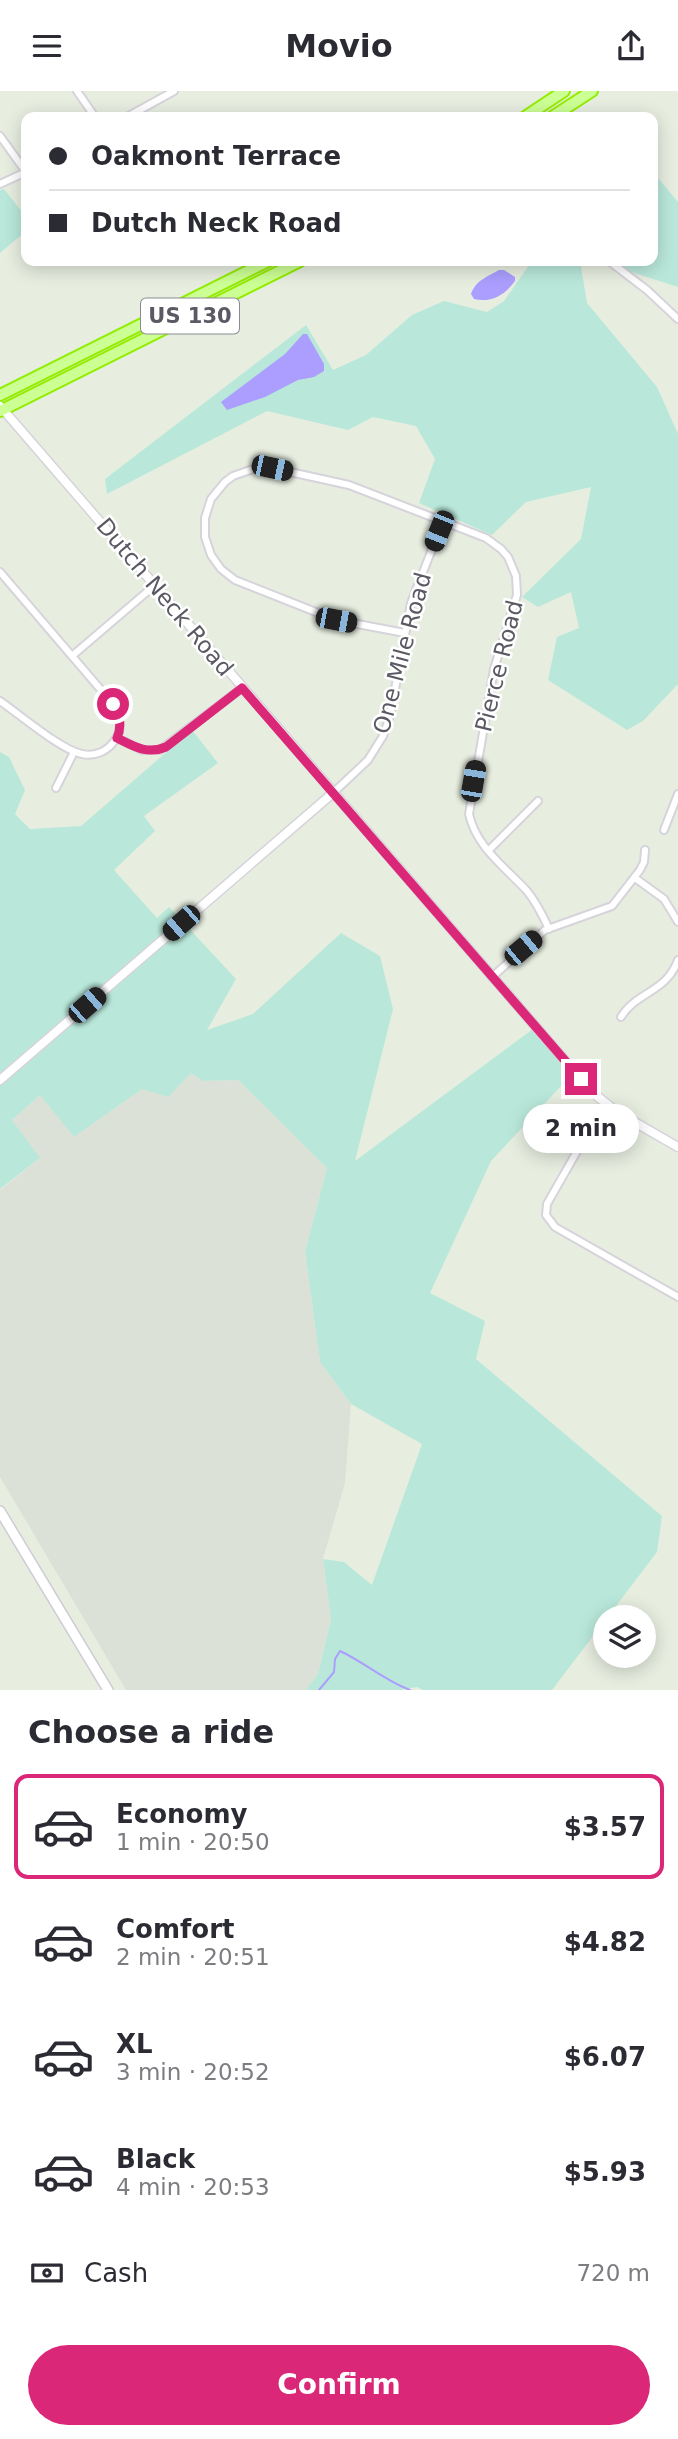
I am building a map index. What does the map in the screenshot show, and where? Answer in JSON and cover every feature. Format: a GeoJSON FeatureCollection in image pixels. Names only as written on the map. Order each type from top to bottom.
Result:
{"type":"FeatureCollection","features":[{"type":"Feature","properties":{"kind":"highway"},"geometry":{"type":"LineString","coordinates":[[532,112],[564,91]]}},
{"type":"Feature","properties":{"kind":"highway"},"geometry":{"type":"LineString","coordinates":[[560,112],[592,91]]}},
{"type":"Feature","properties":{"kind":"highway","name":"US 130"},"geometry":{"type":"LineString","coordinates":[[0,395],[258,266]]}},
{"type":"Feature","properties":{"kind":"highway","name":"US 130"},"geometry":{"type":"LineString","coordinates":[[1,409],[287,266]]}},
{"type":"Feature","properties":{"kind":"main road"},"geometry":{"type":"LineString","coordinates":[[0,1511],[108,1690]]}},
{"type":"Feature","properties":{"kind":"street"},"geometry":{"type":"LineString","coordinates":[[77,91],[92,112]]}},
{"type":"Feature","properties":{"kind":"street"},"geometry":{"type":"LineString","coordinates":[[134,112],[159,94],[174,91]]}},
{"type":"Feature","properties":{"kind":"street"},"geometry":{"type":"LineString","coordinates":[[0,136],[21,165]]}},
{"type":"Feature","properties":{"kind":"street"},"geometry":{"type":"LineString","coordinates":[[0,184],[21,174]]}},
{"type":"Feature","properties":{"kind":"street"},"geometry":{"type":"LineString","coordinates":[[616,266],[678,319]]}},
{"type":"Feature","properties":{"kind":"street","name":"Dutch Neck Road"},"geometry":{"type":"LineString","coordinates":[[1,409],[604,1104],[678,1147]]}},
{"type":"Feature","properties":{"kind":"street","name":"Pierce Road"},"geometry":{"type":"LineString","coordinates":[[405,633],[336,620],[235,580],[215,562],[208,546],[205,528],[208,508],[217,491],[233,476],[253,469],[272,468],[367,490],[495,543],[513,566],[517,585],[515,604],[494,669],[469,805],[473,829],[488,851],[528,893],[549,929]]}},
{"type":"Feature","properties":{"kind":"street","name":"One Mile Road"},"geometry":{"type":"LineString","coordinates":[[0,1080],[333,793],[368,759],[383,736],[390,716],[415,589],[443,521]]}},
{"type":"Feature","properties":{"kind":"street"},"geometry":{"type":"LineString","coordinates":[[0,572],[116,709],[120,725],[117,738],[101,752],[87,755],[74,752],[0,701]]}},
{"type":"Feature","properties":{"kind":"street"},"geometry":{"type":"LineString","coordinates":[[72,656],[155,585]]}},
{"type":"Feature","properties":{"kind":"street"},"geometry":{"type":"LineString","coordinates":[[117,738],[142,750],[160,750],[242,688]]}},
{"type":"Feature","properties":{"kind":"street"},"geometry":{"type":"LineString","coordinates":[[56,788],[74,752]]}},
{"type":"Feature","properties":{"kind":"street"},"geometry":{"type":"LineString","coordinates":[[664,830],[678,794]]}},
{"type":"Feature","properties":{"kind":"street"},"geometry":{"type":"LineString","coordinates":[[488,851],[538,801]]}},
{"type":"Feature","properties":{"kind":"street"},"geometry":{"type":"LineString","coordinates":[[492,977],[539,934],[612,906],[635,878],[644,862],[645,850]]}},
{"type":"Feature","properties":{"kind":"street"},"geometry":{"type":"LineString","coordinates":[[635,878],[664,899],[678,922]]}},
{"type":"Feature","properties":{"kind":"street"},"geometry":{"type":"LineString","coordinates":[[621,1017],[631,1003],[670,976],[678,960]]}},
{"type":"Feature","properties":{"kind":"street"},"geometry":{"type":"LineString","coordinates":[[604,1104],[547,1204],[548,1220],[555,1227],[678,1297]]}},
{"type":"Feature","properties":{"kind":"shaded area"},"geometry":{"type":"Polygon","coordinates":[[[658,178],[678,202],[678,287],[613,266],[658,266],[658,178]]]}},
{"type":"Feature","properties":{"kind":"shaded area"},"geometry":{"type":"Polygon","coordinates":[[[4,189],[21,211],[21,235],[0,253],[0,190],[4,189]]]}},
{"type":"Feature","properties":{"kind":"shaded area"},"geometry":{"type":"Polygon","coordinates":[[[528,266],[581,266],[587,303],[657,387],[678,434],[678,684],[643,721],[627,730],[548,680],[557,637],[579,628],[571,592],[538,607],[522,597],[581,539],[591,487],[526,502],[492,535],[419,503],[435,459],[416,426],[373,417],[348,430],[267,411],[107,494],[105,479],[306,325],[333,370],[366,355],[412,315],[444,301],[487,312],[504,301],[528,266]]]}},
{"type":"Feature","properties":{"kind":"shaded area"},"geometry":{"type":"Polygon","coordinates":[[[499,270],[515,277],[511,286],[492,299],[474,299],[471,294],[476,285],[499,270]]]}},
{"type":"Feature","properties":{"kind":"shaded area"},"geometry":{"type":"Polygon","coordinates":[[[303,334],[307,334],[324,364],[324,371],[314,377],[298,380],[265,397],[227,410],[221,402],[285,354],[303,334]]]}},
{"type":"Feature","properties":{"kind":"shaded area"},"geometry":{"type":"Polygon","coordinates":[[[192,730],[218,763],[144,816],[155,831],[114,870],[157,918],[169,907],[236,979],[207,1030],[253,1014],[341,933],[380,956],[393,1009],[355,1161],[537,1026],[575,1071],[491,1161],[430,1293],[485,1321],[476,1359],[662,1516],[657,1552],[617,1605],[593,1605],[593,1636],[552,1690],[423,1690],[417,1687],[400,1690],[306,1690],[318,1674],[331,1619],[323,1559],[344,1562],[372,1585],[422,1444],[351,1404],[320,1362],[305,1252],[327,1168],[238,1080],[203,1081],[191,1073],[168,1097],[142,1089],[74,1137],[40,1095],[12,1120],[40,1158],[0,1189],[0,752],[9,757],[25,790],[15,814],[30,829],[81,826],[192,730]]]}},
{"type":"Feature","properties":{"kind":"shaded area"},"geometry":{"type":"Polygon","coordinates":[[[191,1073],[203,1081],[238,1080],[327,1168],[305,1252],[320,1362],[351,1404],[345,1483],[323,1559],[331,1618],[318,1674],[306,1690],[126,1690],[0,1477],[0,1190],[39,1159],[12,1120],[40,1095],[75,1136],[142,1089],[191,1073]]]}},
{"type":"Feature","properties":{"kind":"waterway"},"geometry":{"type":"LineString","coordinates":[[319,1690],[334,1672],[335,1659],[340,1651],[410,1690]]}},
{"type":"Feature","properties":{"kind":"route"},"geometry":{"type":"LineString","coordinates":[[113,704],[120,725],[117,738],[142,750],[153,751],[166,747],[242,688],[581,1079]]}}]}
